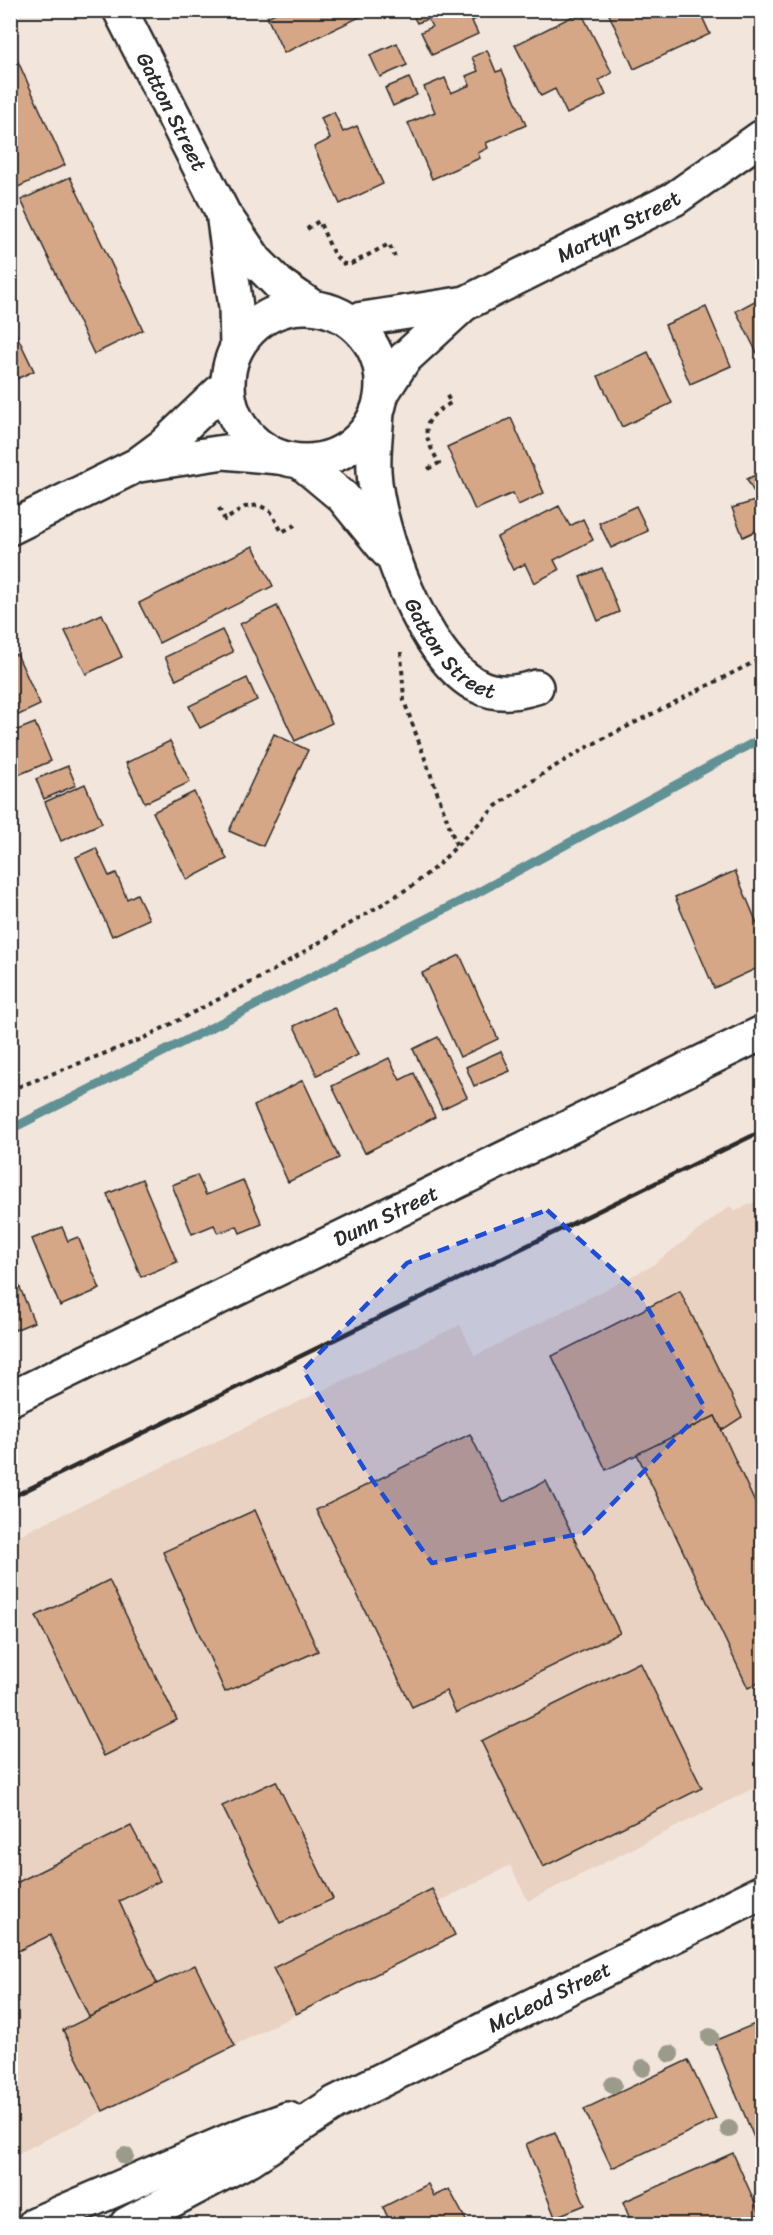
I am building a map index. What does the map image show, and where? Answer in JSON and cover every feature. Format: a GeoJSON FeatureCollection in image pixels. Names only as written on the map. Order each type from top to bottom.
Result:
{"type":"FeatureCollection","features":[{"type":"Feature","properties":{"kind":"street","name":"Gatton Street"},"geometry":{"type":"LineString","coordinates":[[120,10],[223,213],[256,261],[279,284],[311,306]]}},
{"type":"Feature","properties":{"kind":"street","name":"Martyn Street"},"geometry":{"type":"LineString","coordinates":[[379,402],[404,359],[466,303],[674,199],[762,137]]}},
{"type":"Feature","properties":{"kind":"street","name":"Gatton Street"},"geometry":{"type":"LineString","coordinates":[[223,213],[236,307],[237,347]]}},
{"type":"Feature","properties":{"kind":"street","name":"Martyn Street"},"geometry":{"type":"LineString","coordinates":[[350,321],[466,303]]}},
{"type":"Feature","properties":{"kind":"street"},"geometry":{"type":"LineString","coordinates":[[311,306],[332,311],[350,321],[365,335],[376,352],[381,372],[374,472],[394,560],[343,497],[289,459],[257,445],[242,428],[231,408],[228,384],[230,365],[237,347],[250,328],[268,315],[289,308],[311,306]]}},
{"type":"Feature","properties":{"kind":"street"},"geometry":{"type":"LineString","coordinates":[[10,528],[137,465],[164,445],[228,384]]}},
{"type":"Feature","properties":{"kind":"street"},"geometry":{"type":"LineString","coordinates":[[137,465],[224,452],[289,459],[325,459],[347,449],[365,433],[379,402]]}},
{"type":"Feature","properties":{"kind":"street","name":"Gatton Street"},"geometry":{"type":"LineString","coordinates":[[394,560],[430,636],[442,656],[454,669],[471,682],[493,692],[517,693],[536,687]]}},
{"type":"Feature","properties":{"kind":"street","name":"Dunn Street"},"geometry":{"type":"LineString","coordinates":[[10,1399],[762,1034]]}},
{"type":"Feature","properties":{"kind":"street","name":"McLeod Street"},"geometry":{"type":"LineString","coordinates":[[127,2224],[250,2159],[335,2103],[762,1892]]}},
{"type":"Feature","properties":{"kind":"street","name":"McLeod Street"},"geometry":{"type":"LineString","coordinates":[[34,2224],[240,2136],[335,2103]]}},
{"type":"Feature","properties":{"kind":"path"},"geometry":{"type":"LineString","coordinates":[[307,229],[319,221],[334,255],[344,264],[351,264],[389,244],[395,257]]}},
{"type":"Feature","properties":{"kind":"path"},"geometry":{"type":"LineString","coordinates":[[428,469],[439,463],[427,441],[427,423],[433,415],[451,404],[446,394]]}},
{"type":"Feature","properties":{"kind":"path"},"geometry":{"type":"LineString","coordinates":[[219,508],[225,519],[245,507],[259,505],[271,512],[282,532],[295,525]]}},
{"type":"Feature","properties":{"kind":"path"},"geometry":{"type":"LineString","coordinates":[[401,640],[404,701],[457,848]]}},
{"type":"Feature","properties":{"kind":"path"},"geometry":{"type":"LineString","coordinates":[[10,1090],[142,1039],[245,986],[412,886],[457,848],[496,806],[554,767],[762,658]]}},
{"type":"Feature","properties":{"kind":"highlighted area"},"geometry":{"type":"Polygon","coordinates":[[[547,1210],[640,1294],[705,1408],[584,1533],[432,1563],[365,1470],[303,1370],[407,1263],[547,1210]]]}},
{"type":"Feature","properties":{"kind":"shaded area"},"geometry":{"type":"Polygon","coordinates":[[[762,1198],[762,1784],[528,1901],[510,1865],[439,1902],[455,1935],[11,2157],[11,1539],[460,1325],[475,1356],[650,1267],[730,1206],[736,1211],[762,1198]]]}},
{"type":"Feature","properties":{"kind":"building"},"geometry":{"type":"Polygon","coordinates":[[[281,10],[359,10],[362,16],[284,53],[267,17],[281,10]]]}},
{"type":"Feature","properties":{"kind":"building"},"geometry":{"type":"Polygon","coordinates":[[[410,10],[475,10],[478,18],[472,21],[478,34],[432,55],[421,32],[432,27],[428,19],[417,23],[410,10]]]}},
{"type":"Feature","properties":{"kind":"building"},"geometry":{"type":"Polygon","coordinates":[[[552,10],[566,10],[555,16],[552,10]]]}},
{"type":"Feature","properties":{"kind":"building"},"geometry":{"type":"Polygon","coordinates":[[[607,10],[699,10],[710,34],[634,69],[607,10]]]}},
{"type":"Feature","properties":{"kind":"building"},"geometry":{"type":"Polygon","coordinates":[[[581,12],[612,73],[599,80],[606,95],[567,114],[555,89],[541,96],[515,45],[581,12]]]}},
{"type":"Feature","properties":{"kind":"building"},"geometry":{"type":"Polygon","coordinates":[[[397,43],[407,65],[380,77],[370,55],[397,43]]]}},
{"type":"Feature","properties":{"kind":"building"},"geometry":{"type":"Polygon","coordinates":[[[10,44],[65,165],[16,188],[10,174],[10,44]]]}},
{"type":"Feature","properties":{"kind":"building"},"geometry":{"type":"Polygon","coordinates":[[[487,50],[496,72],[502,70],[526,125],[486,143],[488,148],[478,153],[480,158],[432,179],[408,123],[435,112],[424,87],[445,78],[451,93],[470,85],[466,76],[478,71],[472,57],[487,50]]]}},
{"type":"Feature","properties":{"kind":"building"},"geometry":{"type":"Polygon","coordinates":[[[409,78],[417,95],[393,106],[385,88],[409,78]]]}},
{"type":"Feature","properties":{"kind":"building"},"geometry":{"type":"Polygon","coordinates":[[[334,112],[343,132],[357,126],[383,184],[340,204],[314,147],[330,139],[321,118],[334,112]]]}},
{"type":"Feature","properties":{"kind":"building"},"geometry":{"type":"Polygon","coordinates":[[[70,177],[143,330],[94,354],[21,200],[70,177]]]}},
{"type":"Feature","properties":{"kind":"building"},"geometry":{"type":"Polygon","coordinates":[[[762,297],[762,350],[757,353],[736,311],[762,297]]]}},
{"type":"Feature","properties":{"kind":"building"},"geometry":{"type":"Polygon","coordinates":[[[706,307],[731,366],[690,384],[665,325],[706,307]]]}},
{"type":"Feature","properties":{"kind":"building"},"geometry":{"type":"Polygon","coordinates":[[[10,321],[34,371],[10,382],[10,321]]]}},
{"type":"Feature","properties":{"kind":"building"},"geometry":{"type":"Polygon","coordinates":[[[648,352],[672,403],[622,427],[598,376],[648,352]]]}},
{"type":"Feature","properties":{"kind":"building"},"geometry":{"type":"Polygon","coordinates":[[[511,418],[544,493],[518,505],[513,493],[475,510],[447,447],[511,418]]]}},
{"type":"Feature","properties":{"kind":"building"},"geometry":{"type":"Polygon","coordinates":[[[762,472],[762,528],[743,537],[732,508],[758,500],[747,479],[762,472]]]}},
{"type":"Feature","properties":{"kind":"building"},"geometry":{"type":"Polygon","coordinates":[[[559,506],[570,526],[583,519],[593,540],[554,560],[559,570],[534,583],[525,564],[513,570],[497,537],[559,506]]]}},
{"type":"Feature","properties":{"kind":"building"},"geometry":{"type":"Polygon","coordinates":[[[636,506],[648,531],[611,548],[599,523],[636,506]]]}},
{"type":"Feature","properties":{"kind":"building"},"geometry":{"type":"Polygon","coordinates":[[[253,546],[273,586],[159,643],[139,603],[253,546]]]}},
{"type":"Feature","properties":{"kind":"building"},"geometry":{"type":"Polygon","coordinates":[[[602,568],[619,612],[598,621],[580,577],[602,568]]]}},
{"type":"Feature","properties":{"kind":"building"},"geometry":{"type":"Polygon","coordinates":[[[277,606],[332,723],[295,741],[240,624],[277,606]]]}},
{"type":"Feature","properties":{"kind":"building"},"geometry":{"type":"Polygon","coordinates":[[[102,614],[122,657],[86,674],[65,631],[102,614]]]}},
{"type":"Feature","properties":{"kind":"building"},"geometry":{"type":"Polygon","coordinates":[[[222,630],[233,652],[176,680],[165,657],[222,630]]]}},
{"type":"Feature","properties":{"kind":"building"},"geometry":{"type":"Polygon","coordinates":[[[17,654],[40,705],[10,719],[10,657],[17,654]]]}},
{"type":"Feature","properties":{"kind":"building"},"geometry":{"type":"Polygon","coordinates":[[[247,678],[257,700],[200,728],[189,706],[247,678]]]}},
{"type":"Feature","properties":{"kind":"building"},"geometry":{"type":"Polygon","coordinates":[[[35,723],[51,761],[18,775],[10,756],[10,733],[35,723]]]}},
{"type":"Feature","properties":{"kind":"building"},"geometry":{"type":"Polygon","coordinates":[[[274,734],[308,750],[263,846],[229,831],[274,734]]]}},
{"type":"Feature","properties":{"kind":"building"},"geometry":{"type":"Polygon","coordinates":[[[170,741],[190,782],[145,803],[126,763],[170,741]]]}},
{"type":"Feature","properties":{"kind":"building"},"geometry":{"type":"Polygon","coordinates":[[[68,766],[76,785],[44,799],[36,779],[68,766]]]}},
{"type":"Feature","properties":{"kind":"building"},"geometry":{"type":"Polygon","coordinates":[[[85,784],[102,823],[61,841],[45,802],[85,784]]]}},
{"type":"Feature","properties":{"kind":"building"},"geometry":{"type":"Polygon","coordinates":[[[194,792],[227,859],[187,880],[153,812],[194,792]]]}},
{"type":"Feature","properties":{"kind":"building"},"geometry":{"type":"Polygon","coordinates":[[[96,848],[109,876],[116,873],[127,899],[137,894],[149,919],[112,936],[76,857],[96,848]]]}},
{"type":"Feature","properties":{"kind":"building"},"geometry":{"type":"Polygon","coordinates":[[[735,871],[762,935],[762,966],[714,988],[675,897],[735,871]]]}},
{"type":"Feature","properties":{"kind":"building"},"geometry":{"type":"Polygon","coordinates":[[[460,955],[498,1039],[460,1057],[422,973],[460,955]]]}},
{"type":"Feature","properties":{"kind":"building"},"geometry":{"type":"Polygon","coordinates":[[[334,1007],[358,1055],[317,1075],[294,1026],[334,1007]]]}},
{"type":"Feature","properties":{"kind":"building"},"geometry":{"type":"Polygon","coordinates":[[[438,1037],[467,1097],[442,1109],[413,1049],[438,1037]]]}},
{"type":"Feature","properties":{"kind":"building"},"geometry":{"type":"Polygon","coordinates":[[[501,1051],[510,1071],[474,1086],[466,1067],[501,1051]]]}},
{"type":"Feature","properties":{"kind":"building"},"geometry":{"type":"Polygon","coordinates":[[[389,1058],[400,1080],[414,1073],[435,1117],[365,1153],[332,1086],[389,1058]]]}},
{"type":"Feature","properties":{"kind":"building"},"geometry":{"type":"Polygon","coordinates":[[[303,1080],[339,1158],[288,1182],[254,1106],[303,1080]]]}},
{"type":"Feature","properties":{"kind":"building"},"geometry":{"type":"Polygon","coordinates":[[[197,1175],[206,1195],[243,1180],[262,1224],[240,1233],[237,1226],[218,1233],[214,1225],[192,1234],[172,1185],[197,1175]]]}},
{"type":"Feature","properties":{"kind":"building"},"geometry":{"type":"Polygon","coordinates":[[[142,1179],[177,1262],[141,1277],[107,1194],[142,1179]]]}},
{"type":"Feature","properties":{"kind":"building"},"geometry":{"type":"Polygon","coordinates":[[[62,1227],[68,1241],[78,1237],[100,1289],[60,1306],[32,1239],[62,1227]]]}},
{"type":"Feature","properties":{"kind":"building"},"geometry":{"type":"Polygon","coordinates":[[[12,1268],[34,1322],[10,1332],[10,1269],[12,1268]]]}},
{"type":"Feature","properties":{"kind":"building"},"geometry":{"type":"Polygon","coordinates":[[[680,1291],[742,1417],[722,1430],[715,1416],[606,1470],[552,1356],[680,1291]]]}},
{"type":"Feature","properties":{"kind":"building"},"geometry":{"type":"Polygon","coordinates":[[[715,1416],[762,1518],[762,1681],[748,1688],[637,1454],[715,1416]]]}},
{"type":"Feature","properties":{"kind":"building"},"geometry":{"type":"Polygon","coordinates":[[[470,1434],[503,1502],[546,1481],[620,1633],[456,1713],[446,1691],[412,1707],[316,1510],[470,1434]]]}},
{"type":"Feature","properties":{"kind":"building"},"geometry":{"type":"Polygon","coordinates":[[[255,1510],[318,1651],[225,1692],[163,1552],[255,1510]]]}},
{"type":"Feature","properties":{"kind":"building"},"geometry":{"type":"Polygon","coordinates":[[[109,1580],[177,1720],[104,1756],[36,1616],[109,1580]]]}},
{"type":"Feature","properties":{"kind":"building"},"geometry":{"type":"Polygon","coordinates":[[[640,1662],[702,1788],[543,1867],[481,1741],[640,1662]]]}},
{"type":"Feature","properties":{"kind":"building"},"geometry":{"type":"Polygon","coordinates":[[[276,1781],[333,1899],[280,1923],[222,1806],[276,1781]]]}},
{"type":"Feature","properties":{"kind":"building"},"geometry":{"type":"Polygon","coordinates":[[[131,1826],[160,1881],[119,1901],[157,1984],[89,2017],[50,1935],[10,1955],[10,1886],[131,1826]]]}},
{"type":"Feature","properties":{"kind":"building"},"geometry":{"type":"Polygon","coordinates":[[[432,1889],[455,1935],[296,2014],[273,1968],[432,1889]]]}},
{"type":"Feature","properties":{"kind":"building"},"geometry":{"type":"Polygon","coordinates":[[[195,1965],[235,2046],[103,2111],[63,2030],[195,1965]]]}},
{"type":"Feature","properties":{"kind":"building"},"geometry":{"type":"Polygon","coordinates":[[[762,2021],[762,2157],[714,2041],[762,2021]]]}},
{"type":"Feature","properties":{"kind":"building"},"geometry":{"type":"Polygon","coordinates":[[[688,2060],[716,2119],[612,2168],[584,2109],[688,2060]]]}},
{"type":"Feature","properties":{"kind":"building"},"geometry":{"type":"Polygon","coordinates":[[[555,2132],[585,2205],[555,2217],[526,2144],[555,2132]]]}},
{"type":"Feature","properties":{"kind":"building"},"geometry":{"type":"Polygon","coordinates":[[[733,2153],[760,2214],[737,2224],[632,2224],[623,2202],[733,2153]]]}},
{"type":"Feature","properties":{"kind":"building"},"geometry":{"type":"Polygon","coordinates":[[[428,2184],[434,2196],[449,2189],[468,2224],[381,2224],[389,2220],[383,2207],[428,2184]]]}},
{"type":"Feature","properties":{"kind":"waterway"},"geometry":{"type":"LineString","coordinates":[[10,1127],[19,1125],[475,894],[762,738]]}},
{"type":"Feature","properties":{"kind":"railway"},"geometry":{"type":"LineString","coordinates":[[10,1498],[762,1131]]}}]}
